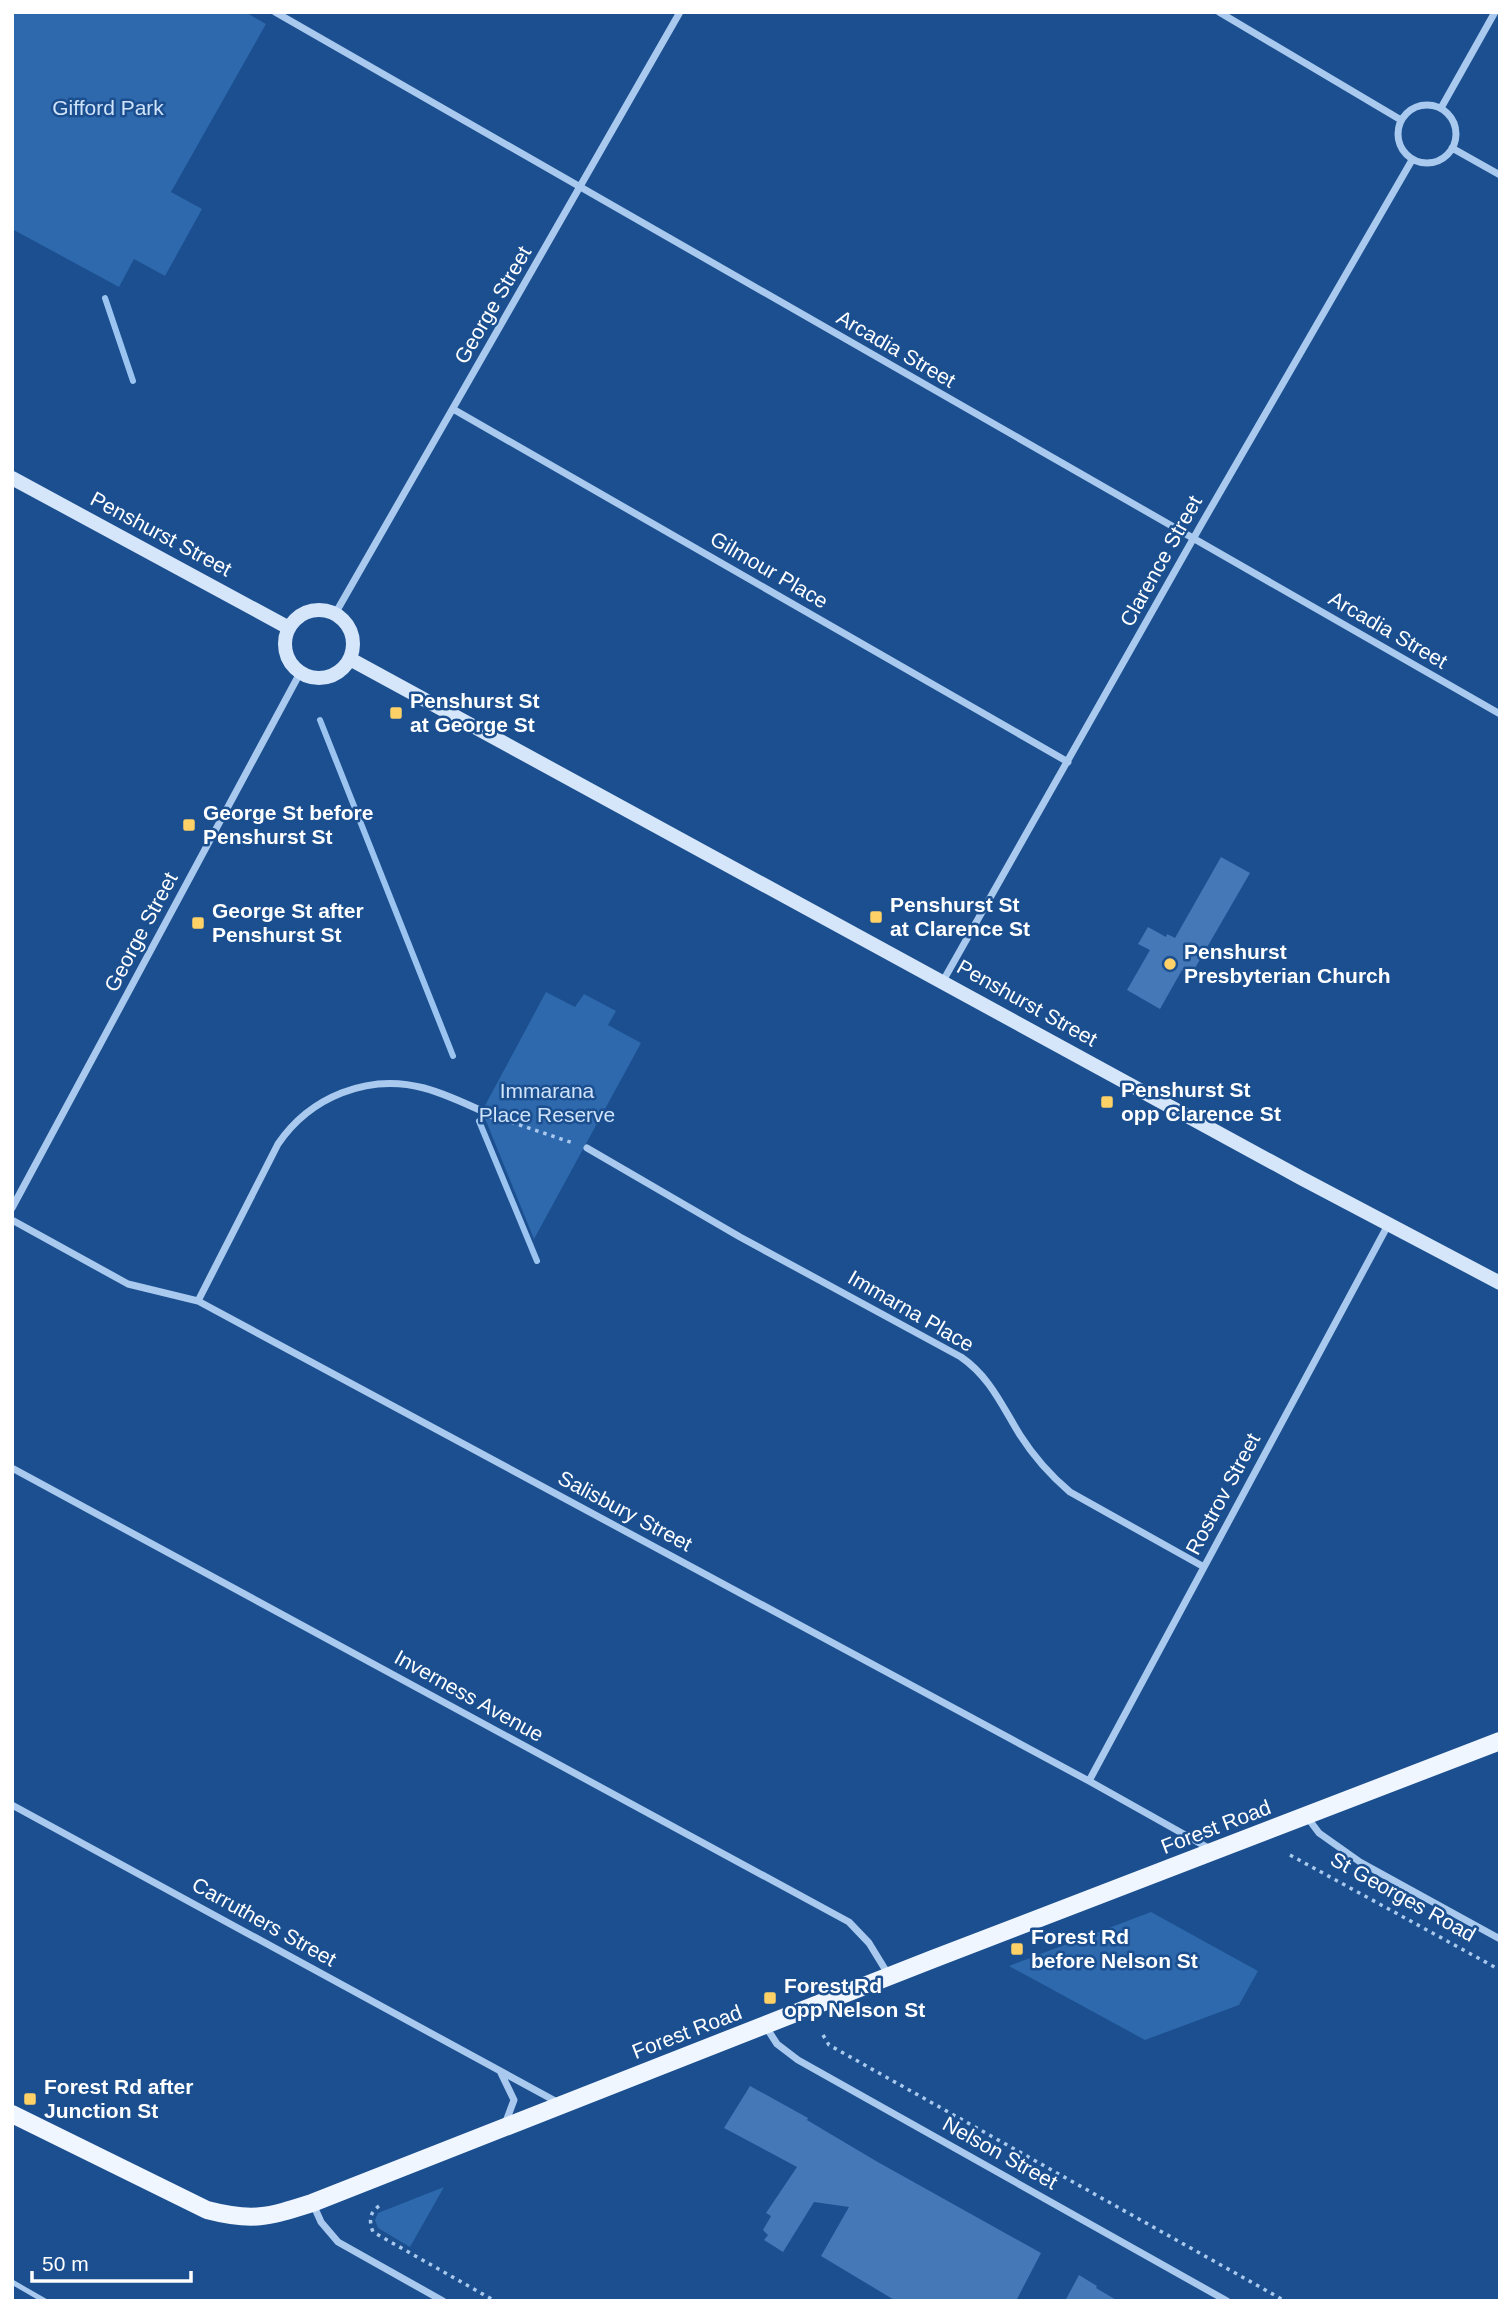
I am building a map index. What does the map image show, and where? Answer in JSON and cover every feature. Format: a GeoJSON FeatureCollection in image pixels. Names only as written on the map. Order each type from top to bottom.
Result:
{"type":"FeatureCollection","features":[{"type":"Feature","properties":{"kind":"main road","name":"Penshurst Street"},"geometry":{"type":"LineString","coordinates":[[12,478],[289,628]]}},
{"type":"Feature","properties":{"kind":"main road"},"geometry":{"type":"LineString","coordinates":[[315,610],[335,614],[344,620],[353,639],[350,659],[343,668],[322,678],[300,673],[287,657],[286,637],[289,628],[296,619],[315,610]]}},
{"type":"Feature","properties":{"kind":"main road","name":"Penshurst Street"},"geometry":{"type":"LineString","coordinates":[[350,659],[1388,1225],[1500,1283]]}},
{"type":"Feature","properties":{"kind":"main road","name":"Forest Road"},"geometry":{"type":"LineString","coordinates":[[12,2113],[207,2210],[238,2218],[272,2216],[312,2203],[889,1976],[1500,1741]]}},
{"type":"Feature","properties":{"kind":"street","name":"Arcadia Street"},"geometry":{"type":"LineString","coordinates":[[275,12],[1500,714]]}},
{"type":"Feature","properties":{"kind":"street","name":"George Street"},"geometry":{"type":"LineString","coordinates":[[335,614],[680,12]]}},
{"type":"Feature","properties":{"kind":"street"},"geometry":{"type":"LineString","coordinates":[[1219,12],[1401,120]]}},
{"type":"Feature","properties":{"kind":"street"},"geometry":{"type":"LineString","coordinates":[[1441,108],[1495,12]]}},
{"type":"Feature","properties":{"kind":"street"},"geometry":{"type":"LineString","coordinates":[[1423,105],[1441,108],[1448,114],[1456,130],[1452,148],[1447,155],[1430,163],[1412,160],[1400,147],[1398,129],[1401,120],[1414,108],[1423,105]]}},
{"type":"Feature","properties":{"kind":"street"},"geometry":{"type":"LineString","coordinates":[[1452,148],[1500,175]]}},
{"type":"Feature","properties":{"kind":"street","name":"Clarence Street"},"geometry":{"type":"LineString","coordinates":[[943,981],[1193,539],[1412,160]]}},
{"type":"Feature","properties":{"kind":"street","name":"Gilmour Place"},"geometry":{"type":"LineString","coordinates":[[453,410],[1068,762]]}},
{"type":"Feature","properties":{"kind":"street","name":"George Street"},"geometry":{"type":"LineString","coordinates":[[12,1208],[300,673]]}},
{"type":"Feature","properties":{"kind":"street"},"geometry":{"type":"LineString","coordinates":[[198,1301],[278,1144],[295,1122],[317,1104],[354,1089],[398,1084],[424,1088],[499,1119]]}},
{"type":"Feature","properties":{"kind":"street","name":"Immarna Place"},"geometry":{"type":"LineString","coordinates":[[587,1148],[743,1233],[971,1364],[997,1394],[1031,1452],[1056,1481],[1070,1492],[1204,1567]]}},
{"type":"Feature","properties":{"kind":"street","name":"Salisbury Street"},"geometry":{"type":"LineString","coordinates":[[12,1220],[128,1284],[198,1301],[1089,1781],[1215,1852]]}},
{"type":"Feature","properties":{"kind":"street","name":"Rostrov Street"},"geometry":{"type":"LineString","coordinates":[[1089,1781],[1388,1225]]}},
{"type":"Feature","properties":{"kind":"street","name":"Inverness Avenue"},"geometry":{"type":"LineString","coordinates":[[12,1468],[849,1922],[869,1943],[889,1976]]}},
{"type":"Feature","properties":{"kind":"street","name":"Carruthers Street"},"geometry":{"type":"LineString","coordinates":[[12,1805],[562,2105]]}},
{"type":"Feature","properties":{"kind":"street","name":"St Georges Road"},"geometry":{"type":"LineString","coordinates":[[1306,1816],[1319,1833],[1360,1862],[1500,1939]]}},
{"type":"Feature","properties":{"kind":"street","name":"Nelson Street"},"geometry":{"type":"LineString","coordinates":[[765,2026],[777,2044],[798,2060],[1227,2301]]}},
{"type":"Feature","properties":{"kind":"street"},"geometry":{"type":"LineString","coordinates":[[500,2070],[514,2100],[504,2128]]}},
{"type":"Feature","properties":{"kind":"street"},"geometry":{"type":"LineString","coordinates":[[312,2203],[321,2222],[338,2242],[443,2301]]}},
{"type":"Feature","properties":{"kind":"lane"},"geometry":{"type":"LineString","coordinates":[[12,2282],[45,2301]]}},
{"type":"Feature","properties":{"kind":"path"},"geometry":{"type":"LineString","coordinates":[[499,1119],[587,1148]]}},
{"type":"Feature","properties":{"kind":"path","name":"St Georges Road"},"geometry":{"type":"LineString","coordinates":[[1290,1855],[1500,1970]]}},
{"type":"Feature","properties":{"kind":"path","name":"Nelson Street"},"geometry":{"type":"LineString","coordinates":[[823,2035],[829,2045],[1285,2301]]}},
{"type":"Feature","properties":{"kind":"path"},"geometry":{"type":"LineString","coordinates":[[379,2206],[370,2216],[373,2232],[495,2301]]}},
{"type":"Feature","properties":{"kind":"green space","name":"Gifford Park"},"geometry":{"type":"Polygon","coordinates":[[[12,12],[245,12],[266,24],[171,192],[202,209],[165,276],[134,259],[119,287],[12,229],[12,12]]]}},
{"type":"Feature","properties":{"kind":"green space","name":"Immarana Place Reserve"},"geometry":{"type":"Polygon","coordinates":[[[546,992],[575,1007],[584,994],[616,1011],[608,1025],[641,1043],[534,1239],[482,1111],[546,992]]]}},
{"type":"Feature","properties":{"kind":"green space"},"geometry":{"type":"Polygon","coordinates":[[[1151,1912],[1258,1971],[1239,2005],[1145,2040],[1009,1966],[1151,1912]]]}},
{"type":"Feature","properties":{"kind":"green space"},"geometry":{"type":"Polygon","coordinates":[[[444,2187],[410,2247],[378,2228],[375,2220],[378,2213],[444,2187]]]}},
{"type":"Feature","properties":{"kind":"building"},"geometry":{"type":"Polygon","coordinates":[[[1221,857],[1250,873],[1191,975],[1182,970],[1160,1009],[1127,990],[1150,950],[1138,944],[1148,927],[1166,937],[1167,934],[1175,938],[1221,857]]]}},
{"type":"Feature","properties":{"kind":"building"},"geometry":{"type":"Polygon","coordinates":[[[750,2086],[808,2118],[807,2120],[876,2161],[1041,2253],[1016,2301],[896,2301],[821,2256],[849,2207],[814,2202],[783,2252],[764,2240],[768,2235],[763,2230],[771,2216],[766,2213],[797,2167],[724,2128],[750,2086]]]}},
{"type":"Feature","properties":{"kind":"building"},"geometry":{"type":"Polygon","coordinates":[[[1079,2275],[1097,2286],[1096,2288],[1118,2301],[1065,2301],[1079,2275]]]}},
{"type":"Feature","properties":{"kind":"waterway"},"geometry":{"type":"LineString","coordinates":[[105,298],[133,381]]}},
{"type":"Feature","properties":{"kind":"waterway"},"geometry":{"type":"LineString","coordinates":[[320,720],[453,1056]]}},
{"type":"Feature","properties":{"kind":"waterway"},"geometry":{"type":"LineString","coordinates":[[479,1121],[537,1261]]}},
{"type":"Feature","properties":{"kind":"place","name":"Penshurst St at George St"},"geometry":{"type":"Point","coordinates":[396,713]}},
{"type":"Feature","properties":{"kind":"place","name":"George St before Penshurst St"},"geometry":{"type":"Point","coordinates":[189,825]}},
{"type":"Feature","properties":{"kind":"place","name":"Penshurst St at Clarence St"},"geometry":{"type":"Point","coordinates":[876,917]}},
{"type":"Feature","properties":{"kind":"place","name":"George St after Penshurst St"},"geometry":{"type":"Point","coordinates":[198,923]}},
{"type":"Feature","properties":{"kind":"place","name":"Penshurst Presbyterian Church"},"geometry":{"type":"Point","coordinates":[1170,964]}},
{"type":"Feature","properties":{"kind":"place","name":"Penshurst St opp Clarence St"},"geometry":{"type":"Point","coordinates":[1107,1102]}},
{"type":"Feature","properties":{"kind":"place","name":"Forest Rd before Nelson St"},"geometry":{"type":"Point","coordinates":[1017,1949]}},
{"type":"Feature","properties":{"kind":"place","name":"Forest Rd opp Nelson St"},"geometry":{"type":"Point","coordinates":[770,1998]}},
{"type":"Feature","properties":{"kind":"place","name":"Forest Rd after Junction St"},"geometry":{"type":"Point","coordinates":[30,2099]}}]}
